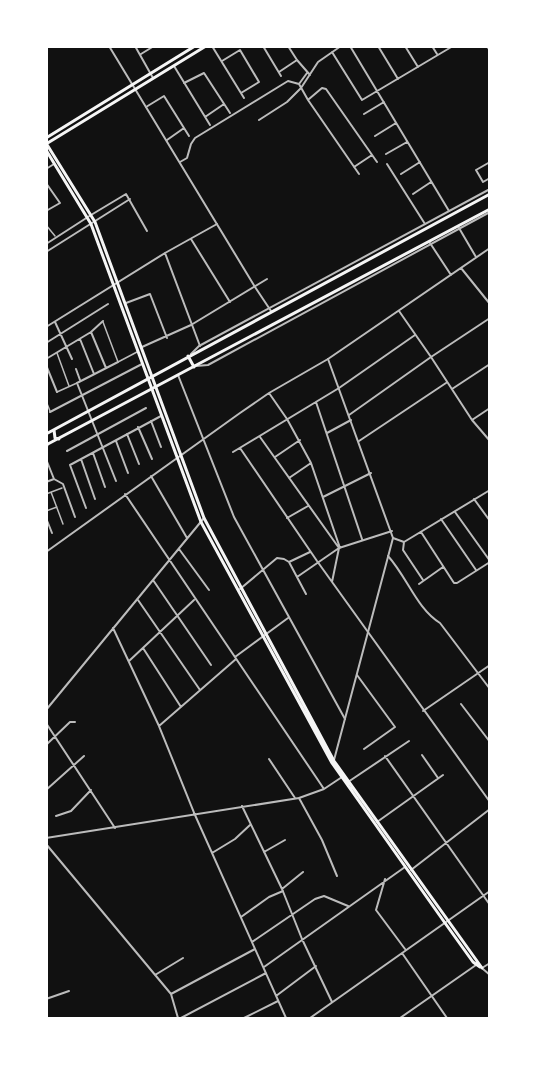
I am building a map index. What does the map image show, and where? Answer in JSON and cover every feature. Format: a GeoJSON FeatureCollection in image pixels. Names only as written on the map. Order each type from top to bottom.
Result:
{"type":"FeatureCollection","features":[{"type":"Feature","properties":{"kind":"main road"},"geometry":{"type":"LineString","coordinates":[[46,138],[151,72],[197,48],[206,46]]}},
{"type":"Feature","properties":{"kind":"main road"},"geometry":{"type":"LineString","coordinates":[[89,217],[47,144],[174,66],[197,48]]}},
{"type":"Feature","properties":{"kind":"main road"},"geometry":{"type":"LineString","coordinates":[[46,150],[93,223],[161,416],[203,520],[239,589],[333,762],[446,922],[482,968]]}},
{"type":"Feature","properties":{"kind":"main road"},"geometry":{"type":"LineString","coordinates":[[489,194],[450,212],[200,347],[190,355],[54,430],[46,436],[47,445],[489,210]]}},
{"type":"Feature","properties":{"kind":"main road"},"geometry":{"type":"LineString","coordinates":[[116,285],[142,347],[179,457]]}},
{"type":"Feature","properties":{"kind":"main road"},"geometry":{"type":"LineString","coordinates":[[190,355],[195,366]]}},
{"type":"Feature","properties":{"kind":"main road"},"geometry":{"type":"LineString","coordinates":[[54,430],[55,438],[59,439]]}},
{"type":"Feature","properties":{"kind":"main road"},"geometry":{"type":"LineString","coordinates":[[347,783],[377,822],[446,922]]}},
{"type":"Feature","properties":{"kind":"street"},"geometry":{"type":"LineString","coordinates":[[109,46],[270,309],[489,189]]}},
{"type":"Feature","properties":{"kind":"street"},"geometry":{"type":"LineString","coordinates":[[135,46],[154,78]]}},
{"type":"Feature","properties":{"kind":"street"},"geometry":{"type":"LineString","coordinates":[[140,55],[154,46]]}},
{"type":"Feature","properties":{"kind":"street"},"geometry":{"type":"LineString","coordinates":[[212,46],[244,98]]}},
{"type":"Feature","properties":{"kind":"street"},"geometry":{"type":"LineString","coordinates":[[263,46],[280,74],[297,60]]}},
{"type":"Feature","properties":{"kind":"street"},"geometry":{"type":"LineString","coordinates":[[288,46],[309,74]]}},
{"type":"Feature","properties":{"kind":"street"},"geometry":{"type":"LineString","coordinates":[[259,120],[287,102],[301,88],[318,62],[341,46]]}},
{"type":"Feature","properties":{"kind":"street"},"geometry":{"type":"LineString","coordinates":[[350,46],[450,212]]}},
{"type":"Feature","properties":{"kind":"street"},"geometry":{"type":"LineString","coordinates":[[378,46],[398,79]]}},
{"type":"Feature","properties":{"kind":"street"},"geometry":{"type":"LineString","coordinates":[[405,46],[418,67]]}},
{"type":"Feature","properties":{"kind":"street"},"geometry":{"type":"LineString","coordinates":[[432,46],[438,55]]}},
{"type":"Feature","properties":{"kind":"street"},"geometry":{"type":"LineString","coordinates":[[332,52],[362,100],[453,46]]}},
{"type":"Feature","properties":{"kind":"street"},"geometry":{"type":"LineString","coordinates":[[222,61],[240,50],[259,82],[241,93]]}},
{"type":"Feature","properties":{"kind":"street"},"geometry":{"type":"LineString","coordinates":[[174,66],[210,125]]}},
{"type":"Feature","properties":{"kind":"street"},"geometry":{"type":"LineString","coordinates":[[184,83],[204,73],[230,113]]}},
{"type":"Feature","properties":{"kind":"street"},"geometry":{"type":"LineString","coordinates":[[299,84],[309,74]]}},
{"type":"Feature","properties":{"kind":"street"},"geometry":{"type":"LineString","coordinates":[[180,162],[188,158],[195,138],[288,81],[299,84],[359,174]]}},
{"type":"Feature","properties":{"kind":"street"},"geometry":{"type":"LineString","coordinates":[[308,100],[322,88],[326,89],[377,162]]}},
{"type":"Feature","properties":{"kind":"street"},"geometry":{"type":"LineString","coordinates":[[146,107],[164,96],[189,136]]}},
{"type":"Feature","properties":{"kind":"street"},"geometry":{"type":"LineString","coordinates":[[364,114],[384,102]]}},
{"type":"Feature","properties":{"kind":"street"},"geometry":{"type":"LineString","coordinates":[[205,117],[224,104]]}},
{"type":"Feature","properties":{"kind":"street"},"geometry":{"type":"LineString","coordinates":[[375,136],[396,123]]}},
{"type":"Feature","properties":{"kind":"street"},"geometry":{"type":"LineString","coordinates":[[166,140],[184,128]]}},
{"type":"Feature","properties":{"kind":"street"},"geometry":{"type":"LineString","coordinates":[[386,154],[407,142]]}},
{"type":"Feature","properties":{"kind":"street"},"geometry":{"type":"LineString","coordinates":[[354,167],[372,155]]}},
{"type":"Feature","properties":{"kind":"street"},"geometry":{"type":"LineString","coordinates":[[401,174],[420,162]]}},
{"type":"Feature","properties":{"kind":"street"},"geometry":{"type":"LineString","coordinates":[[489,162],[476,170],[483,182],[489,178]]}},
{"type":"Feature","properties":{"kind":"street"},"geometry":{"type":"LineString","coordinates":[[46,169],[55,164]]}},
{"type":"Feature","properties":{"kind":"street"},"geometry":{"type":"LineString","coordinates":[[387,164],[425,224]]}},
{"type":"Feature","properties":{"kind":"street"},"geometry":{"type":"LineString","coordinates":[[413,194],[431,182]]}},
{"type":"Feature","properties":{"kind":"street"},"geometry":{"type":"LineString","coordinates":[[46,183],[60,203],[46,211]]}},
{"type":"Feature","properties":{"kind":"street"},"geometry":{"type":"LineString","coordinates":[[46,244],[126,194],[147,231]]}},
{"type":"Feature","properties":{"kind":"street"},"geometry":{"type":"LineString","coordinates":[[46,252],[130,199]]}},
{"type":"Feature","properties":{"kind":"street"},"geometry":{"type":"LineString","coordinates":[[195,366],[208,365],[489,210]]}},
{"type":"Feature","properties":{"kind":"street"},"geometry":{"type":"LineString","coordinates":[[46,327],[165,253],[217,224]]}},
{"type":"Feature","properties":{"kind":"street"},"geometry":{"type":"LineString","coordinates":[[46,225],[56,238]]}},
{"type":"Feature","properties":{"kind":"street"},"geometry":{"type":"LineString","coordinates":[[459,228],[477,257]]}},
{"type":"Feature","properties":{"kind":"street"},"geometry":{"type":"LineString","coordinates":[[191,239],[230,302]]}},
{"type":"Feature","properties":{"kind":"street"},"geometry":{"type":"LineString","coordinates":[[430,243],[452,275]]}},
{"type":"Feature","properties":{"kind":"street"},"geometry":{"type":"LineString","coordinates":[[46,552],[269,393],[328,359],[489,248]]}},
{"type":"Feature","properties":{"kind":"street"},"geometry":{"type":"LineString","coordinates":[[165,253],[200,347]]}},
{"type":"Feature","properties":{"kind":"street"},"geometry":{"type":"LineString","coordinates":[[461,268],[489,304]]}},
{"type":"Feature","properties":{"kind":"street"},"geometry":{"type":"LineString","coordinates":[[142,347],[191,325],[267,279]]}},
{"type":"Feature","properties":{"kind":"street"},"geometry":{"type":"LineString","coordinates":[[125,304],[150,294],[166,338]]}},
{"type":"Feature","properties":{"kind":"street"},"geometry":{"type":"LineString","coordinates":[[46,343],[108,304]]}},
{"type":"Feature","properties":{"kind":"street"},"geometry":{"type":"LineString","coordinates":[[399,311],[472,420],[489,439]]}},
{"type":"Feature","properties":{"kind":"street"},"geometry":{"type":"LineString","coordinates":[[349,415],[489,318]]}},
{"type":"Feature","properties":{"kind":"street"},"geometry":{"type":"LineString","coordinates":[[46,359],[91,332],[103,321],[118,362]]}},
{"type":"Feature","properties":{"kind":"street"},"geometry":{"type":"LineString","coordinates":[[55,322],[72,359]]}},
{"type":"Feature","properties":{"kind":"street"},"geometry":{"type":"LineString","coordinates":[[91,332],[106,368]]}},
{"type":"Feature","properties":{"kind":"street"},"geometry":{"type":"LineString","coordinates":[[233,452],[339,388],[415,335]]}},
{"type":"Feature","properties":{"kind":"street"},"geometry":{"type":"LineString","coordinates":[[80,339],[94,374]]}},
{"type":"Feature","properties":{"kind":"street"},"geometry":{"type":"LineString","coordinates":[[46,365],[57,392],[138,352]]}},
{"type":"Feature","properties":{"kind":"street"},"geometry":{"type":"LineString","coordinates":[[57,353],[69,386]]}},
{"type":"Feature","properties":{"kind":"street"},"geometry":{"type":"LineString","coordinates":[[328,359],[393,538],[333,762]]}},
{"type":"Feature","properties":{"kind":"street"},"geometry":{"type":"LineString","coordinates":[[46,401],[51,412],[142,364]]}},
{"type":"Feature","properties":{"kind":"street"},"geometry":{"type":"LineString","coordinates":[[452,389],[489,364]]}},
{"type":"Feature","properties":{"kind":"street"},"geometry":{"type":"LineString","coordinates":[[76,369],[82,395],[116,481]]}},
{"type":"Feature","properties":{"kind":"street"},"geometry":{"type":"LineString","coordinates":[[178,375],[227,502],[288,618],[345,719]]}},
{"type":"Feature","properties":{"kind":"street"},"geometry":{"type":"LineString","coordinates":[[359,441],[447,382]]}},
{"type":"Feature","properties":{"kind":"street"},"geometry":{"type":"LineString","coordinates":[[269,393],[300,440],[323,497],[339,548],[332,582]]}},
{"type":"Feature","properties":{"kind":"street"},"geometry":{"type":"LineString","coordinates":[[316,402],[363,539]]}},
{"type":"Feature","properties":{"kind":"street"},"geometry":{"type":"LineString","coordinates":[[67,451],[146,408]]}},
{"type":"Feature","properties":{"kind":"street"},"geometry":{"type":"LineString","coordinates":[[472,420],[489,408]]}},
{"type":"Feature","properties":{"kind":"street"},"geometry":{"type":"LineString","coordinates":[[86,508],[70,465],[161,416]]}},
{"type":"Feature","properties":{"kind":"street"},"geometry":{"type":"LineString","coordinates":[[327,434],[351,420]]}},
{"type":"Feature","properties":{"kind":"street"},"geometry":{"type":"LineString","coordinates":[[151,421],[161,447]]}},
{"type":"Feature","properties":{"kind":"street"},"geometry":{"type":"LineString","coordinates":[[138,427],[152,459]]}},
{"type":"Feature","properties":{"kind":"street"},"geometry":{"type":"LineString","coordinates":[[126,434],[139,464]]}},
{"type":"Feature","properties":{"kind":"street"},"geometry":{"type":"LineString","coordinates":[[260,436],[339,548]]}},
{"type":"Feature","properties":{"kind":"street"},"geometry":{"type":"LineString","coordinates":[[275,457],[300,440]]}},
{"type":"Feature","properties":{"kind":"street"},"geometry":{"type":"LineString","coordinates":[[116,441],[128,473]]}},
{"type":"Feature","properties":{"kind":"street"},"geometry":{"type":"LineString","coordinates":[[240,448],[310,552],[489,802]]}},
{"type":"Feature","properties":{"kind":"street"},"geometry":{"type":"LineString","coordinates":[[93,453],[105,487]]}},
{"type":"Feature","properties":{"kind":"street"},"geometry":{"type":"LineString","coordinates":[[46,459],[54,479]]}},
{"type":"Feature","properties":{"kind":"street"},"geometry":{"type":"LineString","coordinates":[[81,459],[95,499]]}},
{"type":"Feature","properties":{"kind":"street"},"geometry":{"type":"LineString","coordinates":[[290,478],[311,463]]}},
{"type":"Feature","properties":{"kind":"street"},"geometry":{"type":"LineString","coordinates":[[323,497],[371,473]]}},
{"type":"Feature","properties":{"kind":"street"},"geometry":{"type":"LineString","coordinates":[[151,476],[188,539]]}},
{"type":"Feature","properties":{"kind":"street"},"geometry":{"type":"LineString","coordinates":[[46,482],[54,479],[62,482],[75,517]]}},
{"type":"Feature","properties":{"kind":"street"},"geometry":{"type":"LineString","coordinates":[[46,494],[64,487]]}},
{"type":"Feature","properties":{"kind":"street"},"geometry":{"type":"LineString","coordinates":[[404,542],[489,490]]}},
{"type":"Feature","properties":{"kind":"street"},"geometry":{"type":"LineString","coordinates":[[51,492],[63,524]]}},
{"type":"Feature","properties":{"kind":"street"},"geometry":{"type":"LineString","coordinates":[[125,494],[324,789]]}},
{"type":"Feature","properties":{"kind":"street"},"geometry":{"type":"LineString","coordinates":[[474,498],[489,521]]}},
{"type":"Feature","properties":{"kind":"street"},"geometry":{"type":"LineString","coordinates":[[287,518],[308,506]]}},
{"type":"Feature","properties":{"kind":"street"},"geometry":{"type":"LineString","coordinates":[[46,511],[57,507]]}},
{"type":"Feature","properties":{"kind":"street"},"geometry":{"type":"LineString","coordinates":[[421,532],[455,583],[489,562],[454,511]]}},
{"type":"Feature","properties":{"kind":"street"},"geometry":{"type":"LineString","coordinates":[[46,518],[52,533]]}},
{"type":"Feature","properties":{"kind":"street"},"geometry":{"type":"LineString","coordinates":[[441,519],[476,570]]}},
{"type":"Feature","properties":{"kind":"street"},"geometry":{"type":"LineString","coordinates":[[46,710],[203,520]]}},
{"type":"Feature","properties":{"kind":"street"},"geometry":{"type":"LineString","coordinates":[[326,531],[332,527]]}},
{"type":"Feature","properties":{"kind":"street"},"geometry":{"type":"LineString","coordinates":[[297,577],[317,561],[339,548],[392,531]]}},
{"type":"Feature","properties":{"kind":"street"},"geometry":{"type":"LineString","coordinates":[[393,538],[404,542]]}},
{"type":"Feature","properties":{"kind":"street"},"geometry":{"type":"LineString","coordinates":[[404,542],[403,550],[423,580]]}},
{"type":"Feature","properties":{"kind":"street"},"geometry":{"type":"LineString","coordinates":[[179,549],[209,590]]}},
{"type":"Feature","properties":{"kind":"street"},"geometry":{"type":"LineString","coordinates":[[289,562],[310,552]]}},
{"type":"Feature","properties":{"kind":"street"},"geometry":{"type":"LineString","coordinates":[[388,556],[397,565],[429,616],[440,623],[489,688]]}},
{"type":"Feature","properties":{"kind":"street"},"geometry":{"type":"LineString","coordinates":[[239,589],[277,558],[289,562],[306,594]]}},
{"type":"Feature","properties":{"kind":"street"},"geometry":{"type":"LineString","coordinates":[[419,584],[443,567]]}},
{"type":"Feature","properties":{"kind":"street"},"geometry":{"type":"LineString","coordinates":[[153,580],[211,665]]}},
{"type":"Feature","properties":{"kind":"street"},"geometry":{"type":"LineString","coordinates":[[138,600],[200,690]]}},
{"type":"Feature","properties":{"kind":"street"},"geometry":{"type":"LineString","coordinates":[[129,661],[195,600]]}},
{"type":"Feature","properties":{"kind":"street"},"geometry":{"type":"LineString","coordinates":[[159,726],[235,658],[288,618]]}},
{"type":"Feature","properties":{"kind":"street"},"geometry":{"type":"LineString","coordinates":[[113,628],[159,726],[195,815],[286,1018]]}},
{"type":"Feature","properties":{"kind":"street"},"geometry":{"type":"LineString","coordinates":[[143,648],[181,707]]}},
{"type":"Feature","properties":{"kind":"street"},"geometry":{"type":"LineString","coordinates":[[423,711],[489,665]]}},
{"type":"Feature","properties":{"kind":"street"},"geometry":{"type":"LineString","coordinates":[[357,675],[394,727],[364,749]]}},
{"type":"Feature","properties":{"kind":"street"},"geometry":{"type":"LineString","coordinates":[[461,704],[489,742]]}},
{"type":"Feature","properties":{"kind":"street"},"geometry":{"type":"LineString","coordinates":[[46,745],[70,722],[75,722]]}},
{"type":"Feature","properties":{"kind":"street"},"geometry":{"type":"LineString","coordinates":[[46,723],[115,828]]}},
{"type":"Feature","properties":{"kind":"street"},"geometry":{"type":"LineString","coordinates":[[347,783],[409,741]]}},
{"type":"Feature","properties":{"kind":"street"},"geometry":{"type":"LineString","coordinates":[[422,754],[438,778]]}},
{"type":"Feature","properties":{"kind":"street"},"geometry":{"type":"LineString","coordinates":[[46,790],[84,756]]}},
{"type":"Feature","properties":{"kind":"street"},"geometry":{"type":"LineString","coordinates":[[385,756],[489,905]]}},
{"type":"Feature","properties":{"kind":"street"},"geometry":{"type":"LineString","coordinates":[[269,759],[297,798],[322,840],[337,876]]}},
{"type":"Feature","properties":{"kind":"street"},"geometry":{"type":"LineString","coordinates":[[377,822],[442,775]]}},
{"type":"Feature","properties":{"kind":"street"},"geometry":{"type":"LineString","coordinates":[[46,838],[297,798],[324,789],[343,776]]}},
{"type":"Feature","properties":{"kind":"street"},"geometry":{"type":"LineString","coordinates":[[56,816],[71,811],[91,790]]}},
{"type":"Feature","properties":{"kind":"street"},"geometry":{"type":"LineString","coordinates":[[242,806],[283,890],[302,939],[332,1002]]}},
{"type":"Feature","properties":{"kind":"street"},"geometry":{"type":"LineString","coordinates":[[411,870],[489,809]]}},
{"type":"Feature","properties":{"kind":"street"},"geometry":{"type":"LineString","coordinates":[[212,853],[235,839],[250,825]]}},
{"type":"Feature","properties":{"kind":"street"},"geometry":{"type":"LineString","coordinates":[[264,852],[285,840]]}},
{"type":"Feature","properties":{"kind":"street"},"geometry":{"type":"LineString","coordinates":[[46,844],[171,994],[180,1018],[266,973]]}},
{"type":"Feature","properties":{"kind":"street"},"geometry":{"type":"LineString","coordinates":[[264,967],[406,866]]}},
{"type":"Feature","properties":{"kind":"street"},"geometry":{"type":"LineString","coordinates":[[241,917],[283,890],[303,872]]}},
{"type":"Feature","properties":{"kind":"street"},"geometry":{"type":"LineString","coordinates":[[385,879],[376,910],[447,1018]]}},
{"type":"Feature","properties":{"kind":"street"},"geometry":{"type":"LineString","coordinates":[[310,1018],[489,891]]}},
{"type":"Feature","properties":{"kind":"street"},"geometry":{"type":"LineString","coordinates":[[252,942],[315,899],[324,896],[349,906]]}},
{"type":"Feature","properties":{"kind":"street"},"geometry":{"type":"LineString","coordinates":[[171,994],[255,949]]}},
{"type":"Feature","properties":{"kind":"street"},"geometry":{"type":"LineString","coordinates":[[154,975],[183,958]]}},
{"type":"Feature","properties":{"kind":"street"},"geometry":{"type":"LineString","coordinates":[[489,963],[482,968],[489,975]]}},
{"type":"Feature","properties":{"kind":"street"},"geometry":{"type":"LineString","coordinates":[[400,1018],[477,964]]}},
{"type":"Feature","properties":{"kind":"street"},"geometry":{"type":"LineString","coordinates":[[276,996],[316,966]]}},
{"type":"Feature","properties":{"kind":"street"},"geometry":{"type":"LineString","coordinates":[[46,999],[69,991]]}},
{"type":"Feature","properties":{"kind":"street"},"geometry":{"type":"LineString","coordinates":[[244,1018],[278,1000]]}}]}
